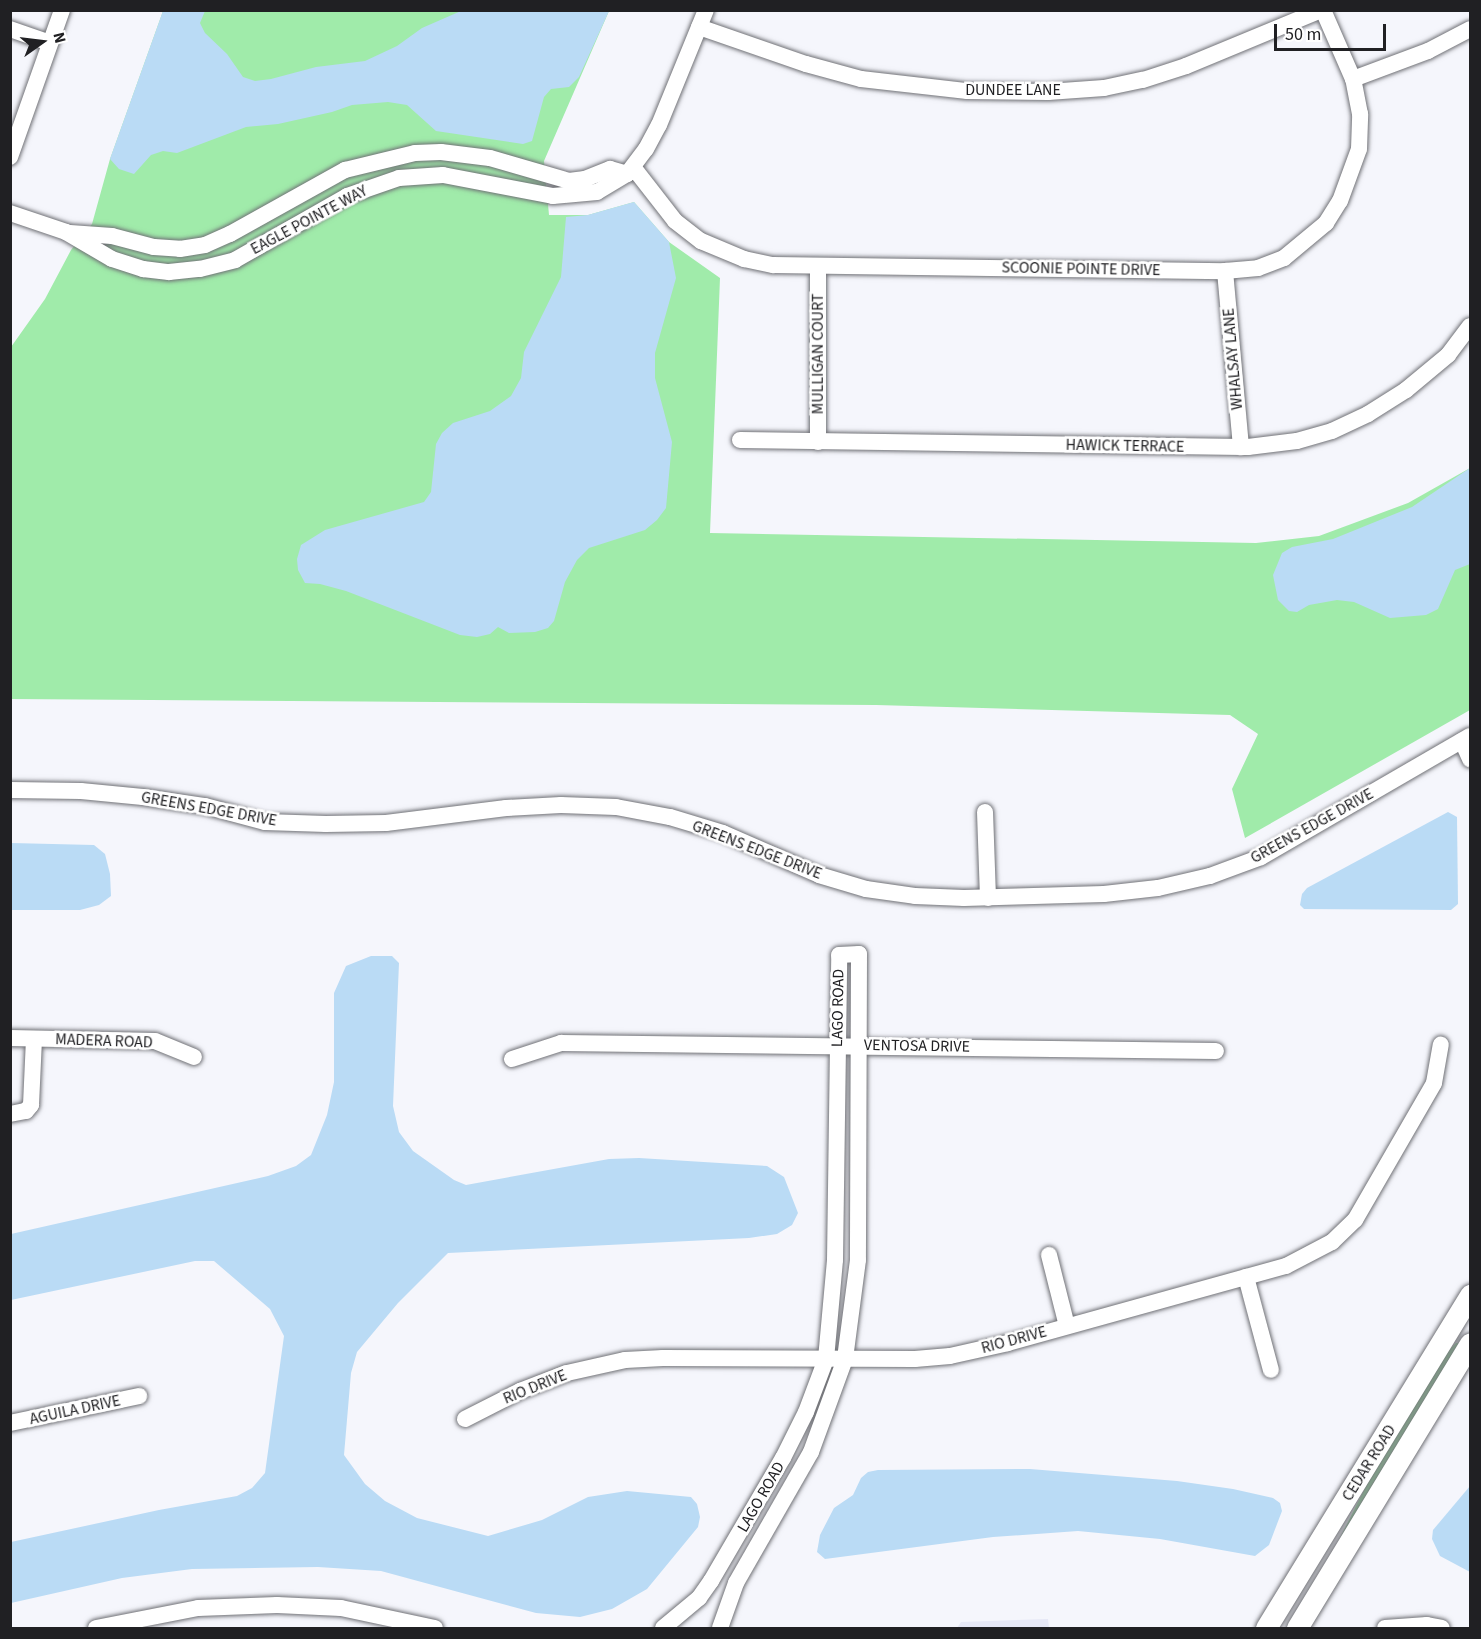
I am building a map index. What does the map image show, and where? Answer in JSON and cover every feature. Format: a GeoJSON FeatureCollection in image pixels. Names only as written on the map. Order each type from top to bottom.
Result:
{"type":"FeatureCollection","features":[{"type":"Feature","properties":{"kind":"main road","name":"CEDAR ROAD"},"geometry":{"type":"LineString","coordinates":[[1266,1629],[1461,1331],[1469,1300]]}},
{"type":"Feature","properties":{"kind":"main road","name":"CEDAR ROAD"},"geometry":{"type":"LineString","coordinates":[[1297,1629],[1470,1344]]}},
{"type":"Feature","properties":{"kind":"street"},"geometry":{"type":"LineString","coordinates":[[10,157],[62,10]]}},
{"type":"Feature","properties":{"kind":"street","name":"EAGLE POINTE WAY"},"geometry":{"type":"LineString","coordinates":[[10,213],[66,232],[112,259],[143,269],[169,272],[200,269],[235,260],[347,196],[399,178],[443,175],[553,196],[597,192],[630,171],[659,125],[706,10]]}},
{"type":"Feature","properties":{"kind":"street","name":"DUNDEE LANE"},"geometry":{"type":"LineString","coordinates":[[699,27],[806,64],[861,79],[967,91],[1048,92],[1104,88],[1143,80],[1186,66],[1322,10]]}},
{"type":"Feature","properties":{"kind":"street","name":"SCOONIE POINTE DRIVE"},"geometry":{"type":"LineString","coordinates":[[630,171],[675,221],[701,241],[744,259],[773,265],[1225,271],[1258,268],[1284,258],[1326,223],[1341,201],[1359,149],[1360,114],[1353,79],[1322,10]]}},
{"type":"Feature","properties":{"kind":"street"},"geometry":{"type":"LineString","coordinates":[[10,29],[50,43]]}},
{"type":"Feature","properties":{"kind":"street"},"geometry":{"type":"LineString","coordinates":[[1353,79],[1428,51],[1470,29]]}},
{"type":"Feature","properties":{"kind":"street","name":"EAGLE POINTE WAY"},"geometry":{"type":"LineString","coordinates":[[66,232],[112,236],[154,247],[180,249],[205,245],[231,234],[345,170],[415,153],[441,152],[490,159],[569,181],[585,179],[610,169],[630,171]]}},
{"type":"Feature","properties":{"kind":"street","name":"MULLIGAN COURT"},"geometry":{"type":"LineString","coordinates":[[818,266],[818,442]]}},
{"type":"Feature","properties":{"kind":"street","name":"WHALSAY LANE"},"geometry":{"type":"LineString","coordinates":[[1225,271],[1241,447]]}},
{"type":"Feature","properties":{"kind":"street","name":"HAWICK TERRACE"},"geometry":{"type":"LineString","coordinates":[[740,440],[1241,447],[1297,441],[1332,431],[1368,414],[1406,390],[1448,354],[1470,326]]}},
{"type":"Feature","properties":{"kind":"street"},"geometry":{"type":"LineString","coordinates":[[1466,739],[1470,759]]}},
{"type":"Feature","properties":{"kind":"street","name":"GREENS EDGE DRIVE"},"geometry":{"type":"LineString","coordinates":[[10,790],[81,791],[143,797],[205,806],[265,822],[326,824],[396,822],[506,808],[561,805],[616,807],[670,817],[723,833],[819,875],[866,889],[915,896],[988,898],[1115,893],[1158,888],[1210,876],[1261,857],[1466,739]]}},
{"type":"Feature","properties":{"kind":"street"},"geometry":{"type":"LineString","coordinates":[[985,812],[988,898]]}},
{"type":"Feature","properties":{"kind":"street","name":"LAGO ROAD"},"geometry":{"type":"LineString","coordinates":[[663,1629],[699,1598],[711,1581],[788,1449],[809,1404],[826,1359],[834,1283],[839,955],[859,954],[858,1260],[845,1359],[811,1452],[736,1583],[720,1629]]}},
{"type":"Feature","properties":{"kind":"street","name":"MADERA ROAD"},"geometry":{"type":"LineString","coordinates":[[10,1038],[155,1041],[194,1057]]}},
{"type":"Feature","properties":{"kind":"street"},"geometry":{"type":"LineString","coordinates":[[10,1114],[26,1111],[31,1105],[34,1039]]}},
{"type":"Feature","properties":{"kind":"street","name":"VENTOSA DRIVE"},"geometry":{"type":"LineString","coordinates":[[512,1059],[561,1043],[1216,1051]]}},
{"type":"Feature","properties":{"kind":"street","name":"RIO DRIVE"},"geometry":{"type":"LineString","coordinates":[[465,1419],[520,1391],[567,1373],[625,1360],[915,1359],[950,1356],[1008,1343],[1286,1266],[1310,1256],[1332,1242],[1355,1220],[1434,1083],[1441,1045]]}},
{"type":"Feature","properties":{"kind":"street"},"geometry":{"type":"LineString","coordinates":[[1049,1255],[1067,1326]]}},
{"type":"Feature","properties":{"kind":"street"},"geometry":{"type":"LineString","coordinates":[[1246,1277],[1271,1370]]}},
{"type":"Feature","properties":{"kind":"street","name":"AGUILA DRIVE"},"geometry":{"type":"LineString","coordinates":[[10,1423],[140,1396]]}},
{"type":"Feature","properties":{"kind":"street"},"geometry":{"type":"LineString","coordinates":[[96,1629],[198,1608],[289,1605],[341,1608],[435,1629]]}},
{"type":"Feature","properties":{"kind":"street"},"geometry":{"type":"LineString","coordinates":[[1384,1629],[1427,1625],[1442,1629]]}},
{"type":"Feature","properties":{"kind":"shaded area"},"geometry":{"type":"Polygon","coordinates":[[[1048,1619],[1049,1628],[957,1628],[961,1622],[1048,1619]]]}},
{"type":"Feature","properties":{"kind":"green space"},"geometry":{"type":"Polygon","coordinates":[[[163,11],[609,11],[544,161],[549,215],[588,215],[634,202],[669,242],[720,278],[710,533],[1256,543],[1319,536],[1408,503],[1470,468],[1470,710],[1245,838],[1232,789],[1258,734],[1230,715],[876,705],[11,699],[11,347],[45,299],[71,250],[92,224],[110,159],[163,11]]]}},
{"type":"Feature","properties":{"kind":"green space"},"geometry":{"type":"Polygon","coordinates":[[[1456,1343],[1459,1343],[1338,1542],[1370,1478],[1444,1355],[1456,1343]]]}},
{"type":"Feature","properties":{"kind":"water"},"geometry":{"type":"Polygon","coordinates":[[[163,11],[205,11],[200,23],[205,33],[227,54],[243,77],[255,81],[316,67],[365,61],[397,46],[422,28],[461,11],[609,11],[579,77],[569,87],[551,89],[544,97],[532,141],[523,144],[436,131],[407,105],[388,102],[352,105],[332,112],[278,124],[246,127],[177,153],[163,151],[151,155],[134,174],[119,169],[110,159],[163,11]]]}},
{"type":"Feature","properties":{"kind":"water"},"geometry":{"type":"Polygon","coordinates":[[[634,202],[669,242],[676,278],[655,353],[655,378],[672,442],[666,508],[657,520],[645,530],[589,548],[577,560],[565,582],[554,621],[548,628],[535,632],[509,633],[498,627],[490,634],[477,637],[460,635],[346,591],[320,584],[305,583],[298,570],[297,559],[301,545],[325,530],[424,502],[431,492],[436,444],[442,433],[453,423],[490,411],[511,396],[521,378],[524,352],[561,277],[566,217],[588,215],[634,202]]]}},
{"type":"Feature","properties":{"kind":"water"},"geometry":{"type":"Polygon","coordinates":[[[1470,468],[1470,564],[1455,570],[1438,609],[1426,615],[1390,618],[1354,602],[1337,600],[1309,605],[1297,612],[1289,611],[1278,600],[1273,575],[1282,553],[1292,547],[1333,539],[1412,507],[1470,468]]]}},
{"type":"Feature","properties":{"kind":"water"},"geometry":{"type":"Polygon","coordinates":[[[1448,812],[1457,817],[1458,904],[1451,910],[1304,909],[1300,905],[1302,894],[1307,888],[1448,812]]]}},
{"type":"Feature","properties":{"kind":"water"},"geometry":{"type":"Polygon","coordinates":[[[11,843],[94,845],[105,854],[110,874],[111,896],[99,905],[80,910],[11,910],[11,843]]]}},
{"type":"Feature","properties":{"kind":"water"},"geometry":{"type":"Polygon","coordinates":[[[371,956],[392,956],[399,963],[393,1106],[399,1132],[413,1151],[454,1180],[466,1185],[609,1159],[639,1158],[767,1166],[784,1177],[798,1213],[792,1225],[777,1234],[749,1238],[448,1253],[398,1303],[357,1352],[351,1373],[344,1455],[365,1484],[385,1501],[417,1518],[488,1536],[542,1520],[588,1497],[627,1491],[691,1497],[697,1504],[700,1517],[698,1527],[647,1589],[612,1609],[580,1617],[536,1613],[381,1571],[318,1567],[192,1569],[122,1578],[11,1603],[11,1542],[159,1510],[237,1496],[252,1488],[265,1473],[284,1336],[270,1309],[214,1261],[195,1261],[11,1300],[11,1234],[268,1176],[296,1166],[311,1155],[327,1115],[334,1082],[334,993],[346,966],[371,956]]]}},
{"type":"Feature","properties":{"kind":"water"},"geometry":{"type":"Polygon","coordinates":[[[1030,1469],[1177,1481],[1233,1489],[1273,1498],[1280,1503],[1282,1511],[1269,1545],[1255,1556],[1160,1539],[1078,1531],[993,1537],[825,1559],[817,1552],[820,1535],[834,1508],[853,1495],[861,1478],[868,1472],[878,1470],[1030,1469]]]}},
{"type":"Feature","properties":{"kind":"water"},"geometry":{"type":"Polygon","coordinates":[[[1470,1486],[1470,1572],[1440,1556],[1432,1539],[1433,1530],[1470,1486]]]}}]}
